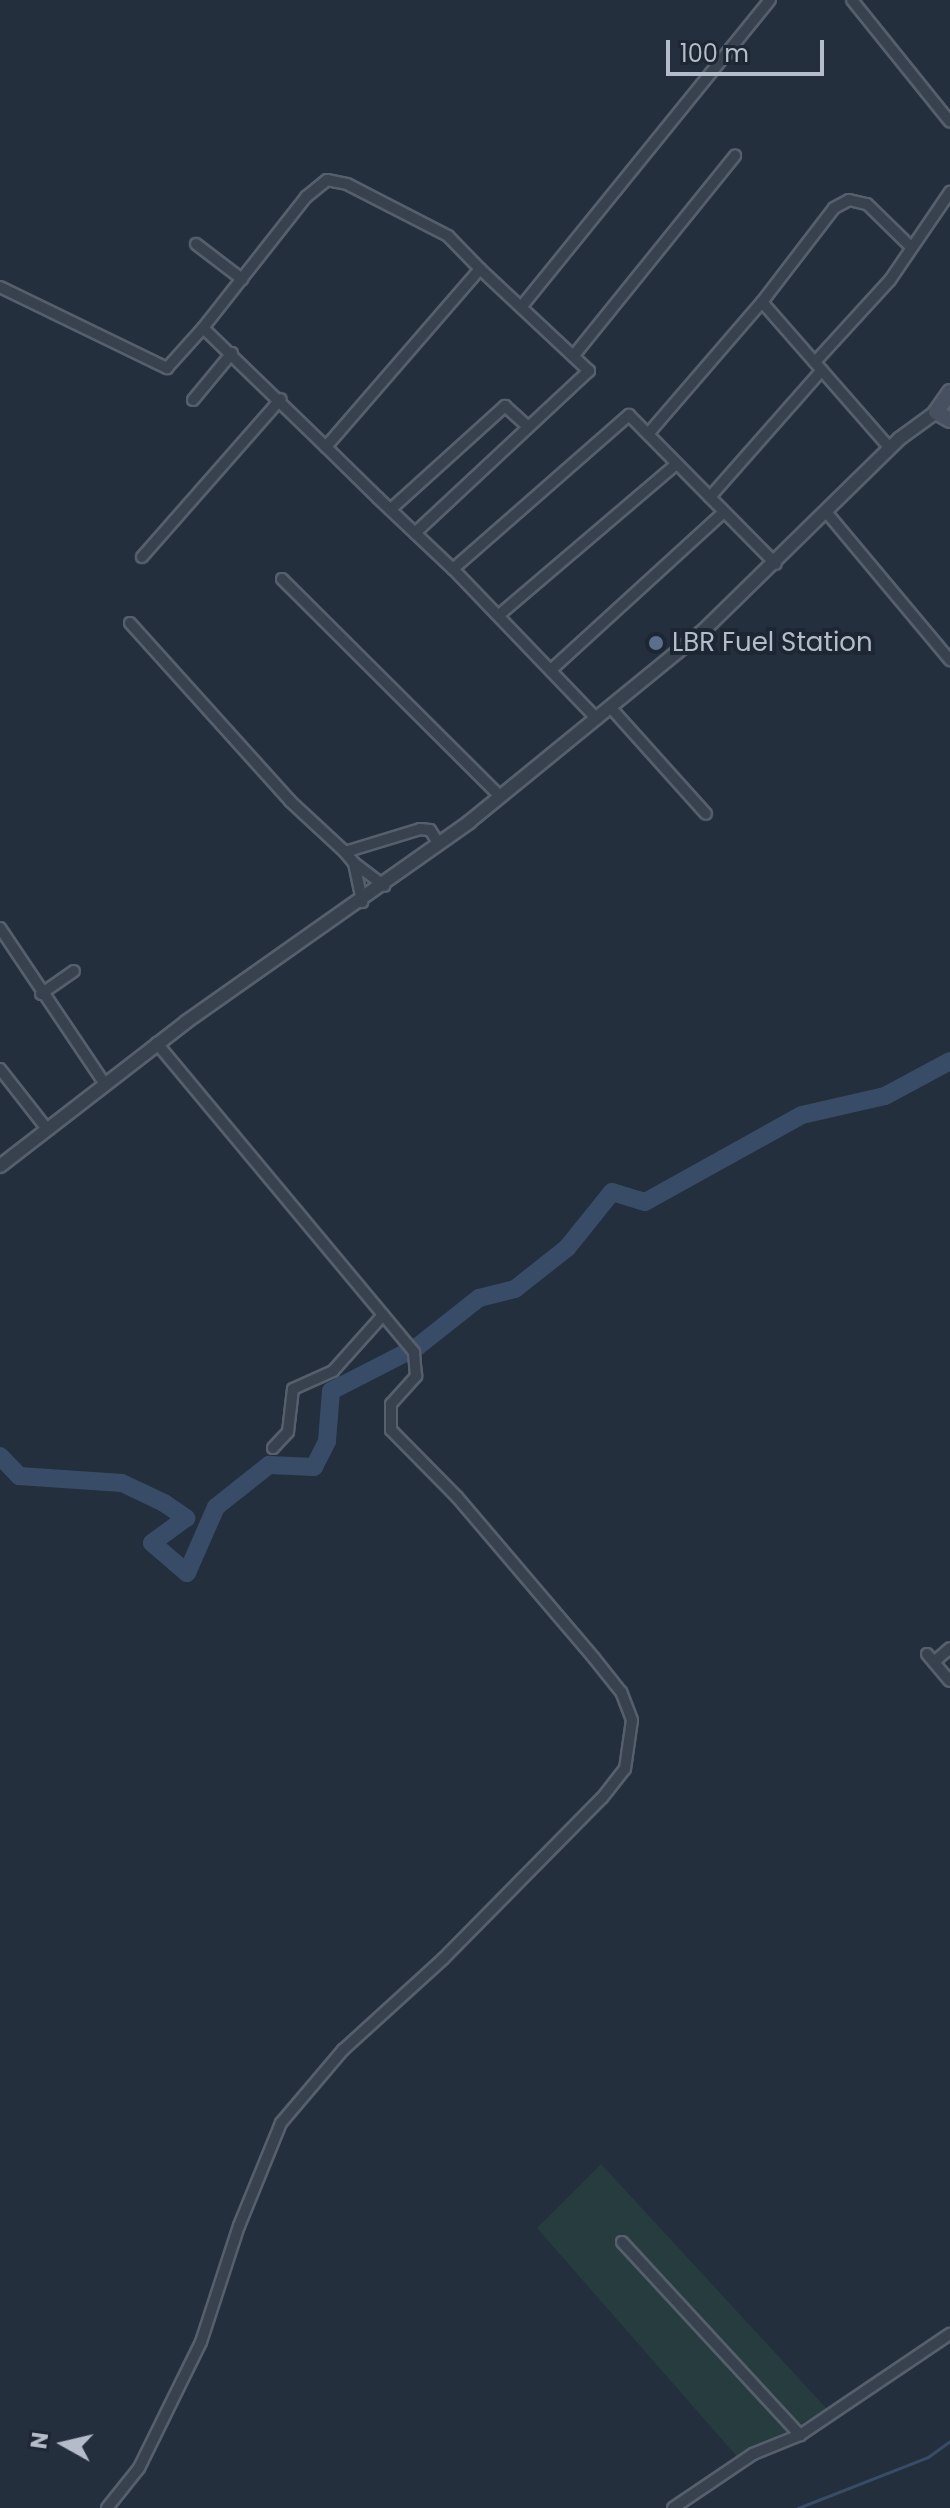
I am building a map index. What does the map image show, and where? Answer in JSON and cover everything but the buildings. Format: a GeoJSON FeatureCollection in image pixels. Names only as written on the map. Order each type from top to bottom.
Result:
{"type":"FeatureCollection","features":[{"type":"Feature","properties":{"kind":"main road"},"geometry":{"type":"LineString","coordinates":[[950,392],[936,412],[950,420]]}},
{"type":"Feature","properties":{"kind":"street"},"geometry":{"type":"LineString","coordinates":[[522,306],[770,0]]}},
{"type":"Feature","properties":{"kind":"street"},"geometry":{"type":"LineString","coordinates":[[852,0],[950,122]]}},
{"type":"Feature","properties":{"kind":"street"},"geometry":{"type":"LineString","coordinates":[[575,354],[735,156]]}},
{"type":"Feature","properties":{"kind":"street"},"geometry":{"type":"LineString","coordinates":[[0,287],[167,368],[203,328],[306,197],[327,180],[448,236],[575,354],[589,371],[526,425],[415,533]]}},
{"type":"Feature","properties":{"kind":"street"},"geometry":{"type":"LineString","coordinates":[[710,497],[874,300],[950,192]]}},
{"type":"Feature","properties":{"kind":"street"},"geometry":{"type":"LineString","coordinates":[[648,434],[762,302],[834,208],[849,200],[867,204],[911,247]]}},
{"type":"Feature","properties":{"kind":"street"},"geometry":{"type":"LineString","coordinates":[[196,244],[242,279]]}},
{"type":"Feature","properties":{"kind":"street"},"geometry":{"type":"LineString","coordinates":[[326,447],[480,269]]}},
{"type":"Feature","properties":{"kind":"street"},"geometry":{"type":"LineString","coordinates":[[762,302],[890,448]]}},
{"type":"Feature","properties":{"kind":"street"},"geometry":{"type":"LineString","coordinates":[[203,328],[281,399],[326,447],[453,569],[597,719]]}},
{"type":"Feature","properties":{"kind":"street"},"geometry":{"type":"LineString","coordinates":[[193,400],[232,353]]}},
{"type":"Feature","properties":{"kind":"street"},"geometry":{"type":"LineString","coordinates":[[142,557],[281,399]]}},
{"type":"Feature","properties":{"kind":"street"},"geometry":{"type":"LineString","coordinates":[[391,509],[505,406],[526,425]]}},
{"type":"Feature","properties":{"kind":"street"},"geometry":{"type":"LineString","coordinates":[[0,1166],[157,1043],[384,886],[611,708],[776,564],[890,448],[936,412]]}},
{"type":"Feature","properties":{"kind":"street"},"geometry":{"type":"LineString","coordinates":[[453,569],[629,415],[776,564]]}},
{"type":"Feature","properties":{"kind":"street"},"geometry":{"type":"LineString","coordinates":[[499,615],[675,465]]}},
{"type":"Feature","properties":{"kind":"street"},"geometry":{"type":"LineString","coordinates":[[552,669],[724,512]]}},
{"type":"Feature","properties":{"kind":"street"},"geometry":{"type":"LineString","coordinates":[[827,513],[950,660]]}},
{"type":"Feature","properties":{"kind":"street"},"geometry":{"type":"LineString","coordinates":[[282,579],[500,796]]}},
{"type":"Feature","properties":{"kind":"street"},"geometry":{"type":"LineString","coordinates":[[130,623],[290,801],[354,863],[384,886]]}},
{"type":"Feature","properties":{"kind":"street"},"geometry":{"type":"LineString","coordinates":[[611,708],[706,814]]}},
{"type":"Feature","properties":{"kind":"street"},"geometry":{"type":"LineString","coordinates":[[345,852],[420,829],[430,830],[439,844]]}},
{"type":"Feature","properties":{"kind":"street"},"geometry":{"type":"LineString","coordinates":[[354,863],[362,902]]}},
{"type":"Feature","properties":{"kind":"street"},"geometry":{"type":"LineString","coordinates":[[0,928],[41,994],[105,1084]]}},
{"type":"Feature","properties":{"kind":"street"},"geometry":{"type":"LineString","coordinates":[[41,994],[74,971]]}},
{"type":"Feature","properties":{"kind":"street"},"geometry":{"type":"LineString","coordinates":[[107,2508],[139,2468],[201,2342],[256,2182],[290,2110],[343,2050],[443,1959],[602,1798],[629,1758],[632,1720],[621,1692],[457,1497],[391,1430],[391,1404],[416,1376],[414,1352],[157,1043]]}},
{"type":"Feature","properties":{"kind":"street"},"geometry":{"type":"LineString","coordinates":[[0,1069],[47,1129]]}},
{"type":"Feature","properties":{"kind":"street"},"geometry":{"type":"LineString","coordinates":[[273,1448],[288,1432],[293,1389],[333,1371],[383,1315]]}},
{"type":"Feature","properties":{"kind":"street"},"geometry":{"type":"LineString","coordinates":[[950,1648],[931,1658],[950,1681]]}},
{"type":"Feature","properties":{"kind":"street"},"geometry":{"type":"LineString","coordinates":[[622,2242],[800,2435]]}},
{"type":"Feature","properties":{"kind":"street"},"geometry":{"type":"LineString","coordinates":[[673,2508],[753,2454],[800,2435],[950,2334]]}},
{"type":"Feature","properties":{"kind":"green space"},"geometry":{"type":"Polygon","coordinates":[[[601,2164],[827,2409],[739,2459],[537,2228],[601,2164]]]}},
{"type":"Feature","properties":{"kind":"waterway"},"geometry":{"type":"LineString","coordinates":[[0,1456],[19,1476],[122,1483],[164,1503],[186,1518],[152,1543],[187,1573],[216,1507],[269,1465],[314,1467],[327,1441],[331,1391],[417,1347],[479,1298],[515,1289],[567,1248],[612,1192],[645,1202],[802,1115],[885,1096],[950,1061]]}},
{"type":"Feature","properties":{"kind":"waterway"},"geometry":{"type":"LineString","coordinates":[[798,2508],[928,2457],[950,2441]]}},
{"type":"Feature","properties":{"kind":"place","name":"LBR Fuel Station"},"geometry":{"type":"Point","coordinates":[656,643]}}]}
